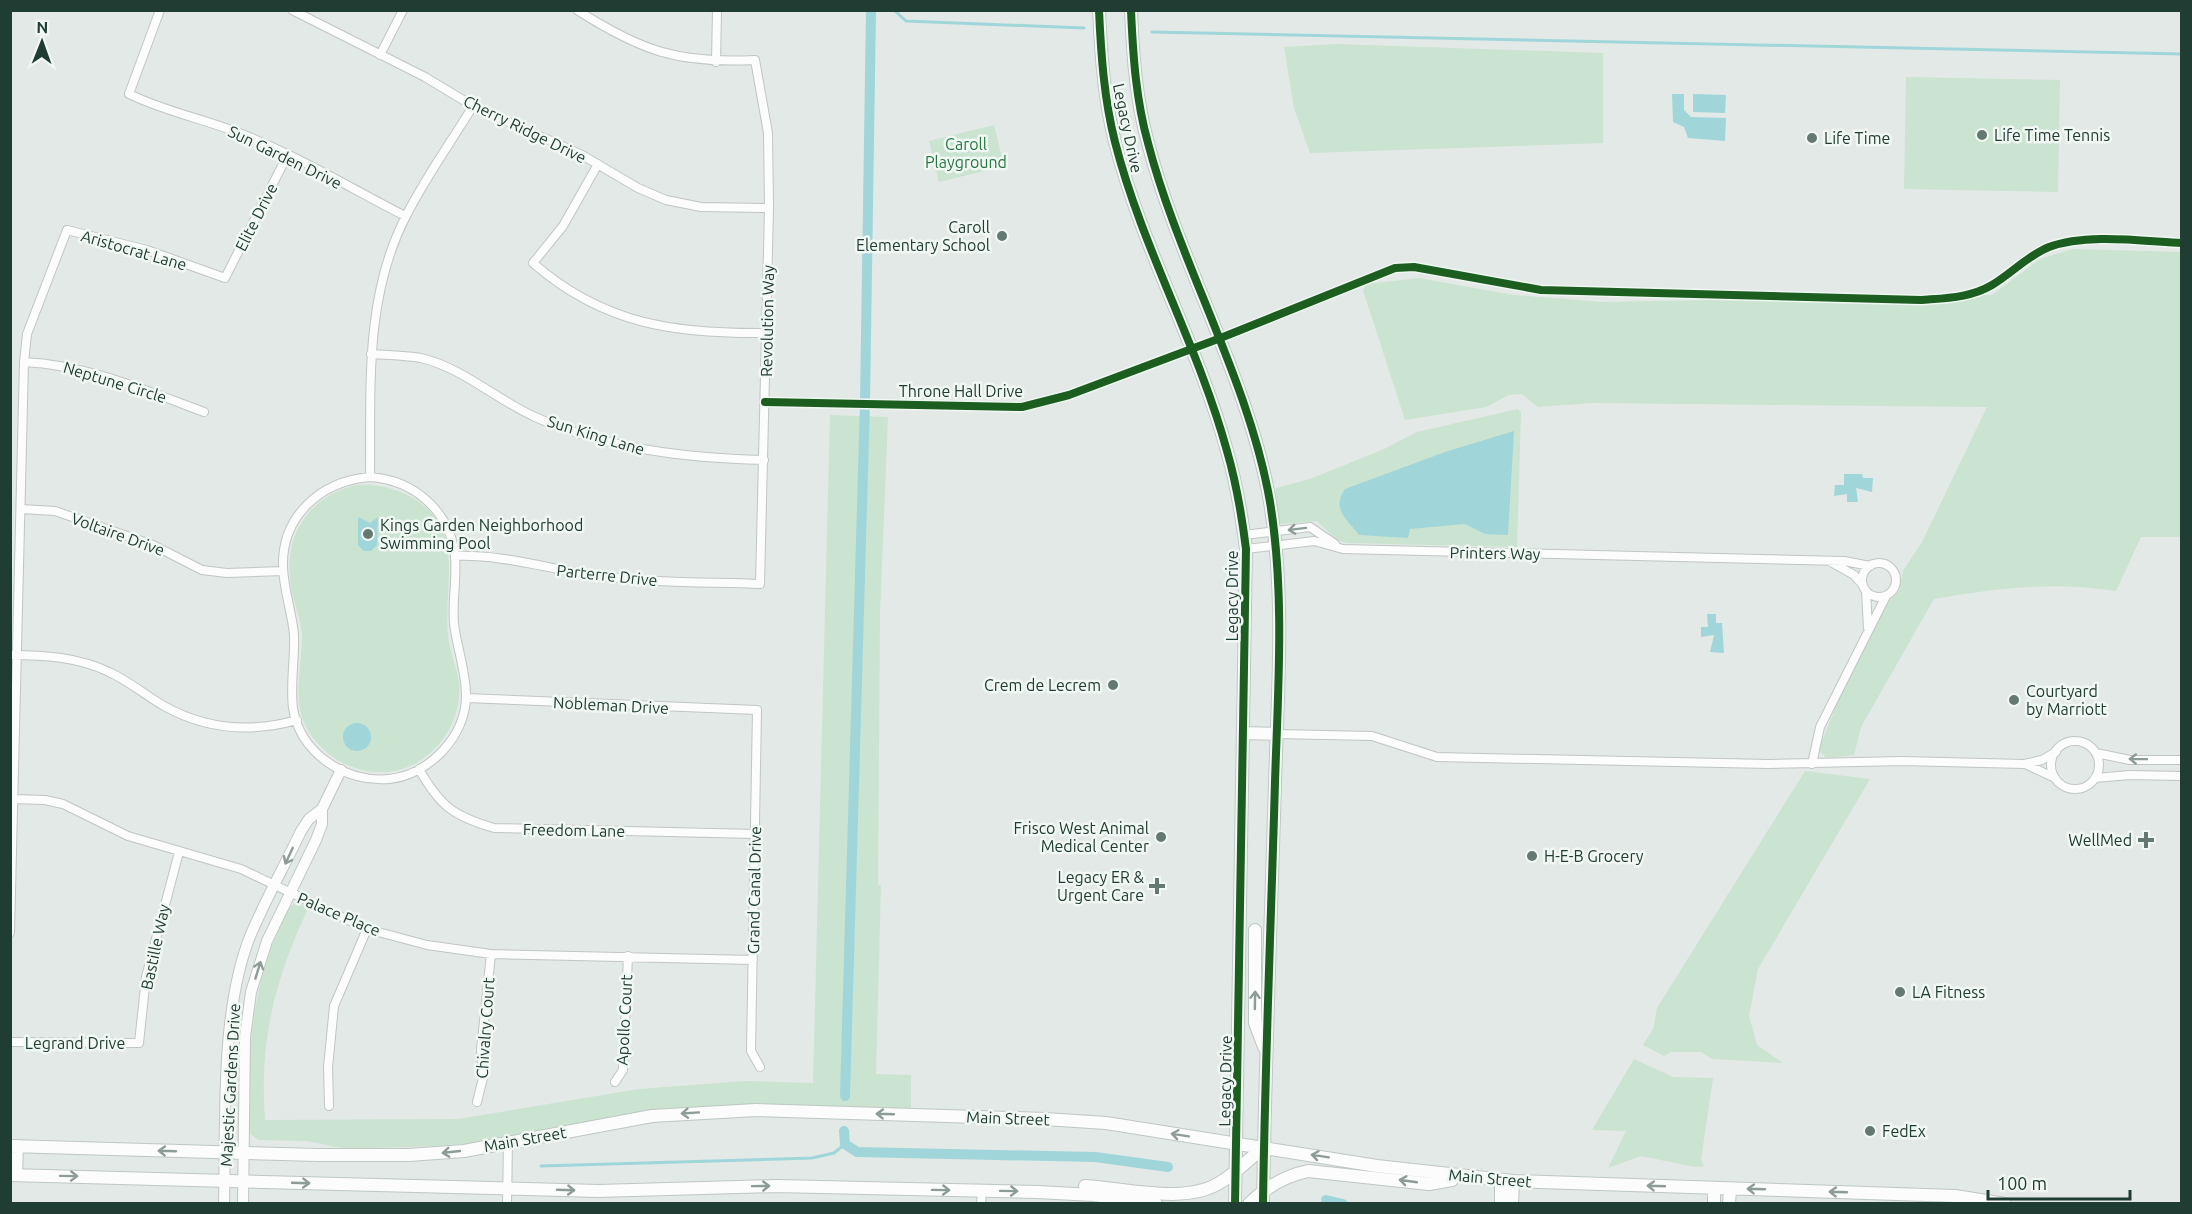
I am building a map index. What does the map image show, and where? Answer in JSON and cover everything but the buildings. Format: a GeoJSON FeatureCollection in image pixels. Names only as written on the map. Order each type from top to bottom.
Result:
{"type":"FeatureCollection","features":[{"type":"Feature","properties":{"kind":"main road","name":"Legacy Drive"},"geometry":{"type":"LineString","coordinates":[[1099,10],[1105,89],[1114,140],[1133,203],[1191,348],[1228,452],[1246,549],[1235,1203]]}},
{"type":"Feature","properties":{"kind":"main road","name":"Legacy Drive"},"geometry":{"type":"LineString","coordinates":[[1131,10],[1135,75],[1148,146],[1261,462],[1276,546],[1277,734],[1263,1203]]}},
{"type":"Feature","properties":{"kind":"main road"},"geometry":{"type":"LineString","coordinates":[[1243,733],[1277,734]]}},
{"type":"Feature","properties":{"kind":"main road"},"geometry":{"type":"LineString","coordinates":[[1240,929],[1271,931]]}},
{"type":"Feature","properties":{"kind":"main road"},"geometry":{"type":"LineString","coordinates":[[1255,930],[1255,1023],[1267,1056]]}},
{"type":"Feature","properties":{"kind":"main road","name":"Main Street"},"geometry":{"type":"LineString","coordinates":[[14,1146],[410,1155],[464,1151],[652,1116],[756,1110],[1106,1123],[1237,1145],[1465,1177],[2005,1203]]}},
{"type":"Feature","properties":{"kind":"main road"},"geometry":{"type":"LineString","coordinates":[[14,1146],[13,1175],[598,1191],[777,1186],[981,1197],[1037,1192],[1094,1195],[1156,1203]]}},
{"type":"Feature","properties":{"kind":"main road"},"geometry":{"type":"LineString","coordinates":[[1037,1192],[1066,1185],[1161,1194],[1192,1192],[1220,1183],[1263,1147]]}},
{"type":"Feature","properties":{"kind":"main road"},"geometry":{"type":"LineString","coordinates":[[1249,1203],[1263,1190],[1293,1174],[1308,1171],[1429,1184],[1465,1177]]}},
{"type":"Feature","properties":{"kind":"main road"},"geometry":{"type":"LineString","coordinates":[[1500,1203],[1507,1180]]}},
{"type":"Feature","properties":{"kind":"main road"},"geometry":{"type":"LineString","coordinates":[[1507,1180],[1512,1203]]}},
{"type":"Feature","properties":{"kind":"main road"},"geometry":{"type":"LineString","coordinates":[[1714,1188],[1714,1203]]}},
{"type":"Feature","properties":{"kind":"main road"},"geometry":{"type":"LineString","coordinates":[[1729,1203],[1730,1188]]}},
{"type":"Feature","properties":{"kind":"street","name":"Sun Garden Drive"},"geometry":{"type":"LineString","coordinates":[[160,10],[129,94],[159,108],[224,126],[405,216]]}},
{"type":"Feature","properties":{"kind":"street","name":"Cherry Ridge Drive"},"geometry":{"type":"LineString","coordinates":[[291,10],[426,77],[474,106],[598,164],[666,200],[701,207],[769,208]]}},
{"type":"Feature","properties":{"kind":"street"},"geometry":{"type":"LineString","coordinates":[[380,55],[403,10]]}},
{"type":"Feature","properties":{"kind":"street"},"geometry":{"type":"LineString","coordinates":[[577,10],[619,37],[655,52],[716,62],[717,10]]}},
{"type":"Feature","properties":{"kind":"street","name":"Revolution Way"},"geometry":{"type":"LineString","coordinates":[[716,62],[755,60],[768,133],[767,333],[760,584]]}},
{"type":"Feature","properties":{"kind":"street"},"geometry":{"type":"LineString","coordinates":[[370,477],[371,354],[375,309],[387,265],[405,216],[474,106]]}},
{"type":"Feature","properties":{"kind":"street","name":"Elite Drive"},"geometry":{"type":"LineString","coordinates":[[225,279],[287,156]]}},
{"type":"Feature","properties":{"kind":"street"},"geometry":{"type":"LineString","coordinates":[[598,164],[563,226],[533,263],[580,299],[622,317],[664,328],[709,334],[767,333]]}},
{"type":"Feature","properties":{"kind":"street","name":"Aristocrat Lane"},"geometry":{"type":"LineString","coordinates":[[10,933],[14,799],[14,655],[21,509],[24,362],[27,334],[67,230],[147,250],[225,279]]}},
{"type":"Feature","properties":{"kind":"street","name":"Throne Hall Drive"},"geometry":{"type":"LineString","coordinates":[[765,402],[1022,407],[1070,395],[1395,268],[1414,267],[1541,290],[1921,300],[1959,297],[1978,292],[1994,284],[2028,257],[2067,242],[2181,243]]}},
{"type":"Feature","properties":{"kind":"street","name":"Sun King Lane"},"geometry":{"type":"LineString","coordinates":[[371,354],[422,358],[451,370],[534,416],[591,437],[645,451],[678,456],[764,460]]}},
{"type":"Feature","properties":{"kind":"street","name":"Neptune Circle"},"geometry":{"type":"LineString","coordinates":[[24,362],[55,363],[86,370],[204,412]]}},
{"type":"Feature","properties":{"kind":"street"},"geometry":{"type":"LineString","coordinates":[[370,477],[395,482],[429,500],[448,528],[455,556],[454,624],[466,698],[458,728],[444,750],[419,769],[404,776],[388,779],[355,776],[341,770],[317,755],[297,720],[293,707],[294,634],[283,571],[284,549],[289,533],[304,507],[317,494],[343,482],[370,477]]}},
{"type":"Feature","properties":{"kind":"street","name":"Voltaire Drive"},"geometry":{"type":"LineString","coordinates":[[21,509],[55,511],[153,545],[202,570],[227,573],[283,571]]}},
{"type":"Feature","properties":{"kind":"street"},"geometry":{"type":"LineString","coordinates":[[1244,535],[1313,528],[1343,549]]}},
{"type":"Feature","properties":{"kind":"street","name":"Printers Way"},"geometry":{"type":"LineString","coordinates":[[1246,549],[1314,542],[1343,549],[1844,561],[1870,566]]}},
{"type":"Feature","properties":{"kind":"street","name":"Parterre Drive"},"geometry":{"type":"LineString","coordinates":[[455,556],[481,555],[510,559],[555,570],[628,580],[760,584]]}},
{"type":"Feature","properties":{"kind":"street"},"geometry":{"type":"LineString","coordinates":[[1830,561],[1854,575],[1874,596],[1886,596]]}},
{"type":"Feature","properties":{"kind":"street"},"geometry":{"type":"LineString","coordinates":[[1812,764],[1820,727],[1868,629],[1886,596],[1895,587],[1895,574],[1885,564],[1870,566],[1863,574],[1868,629]]}},
{"type":"Feature","properties":{"kind":"street"},"geometry":{"type":"LineString","coordinates":[[14,655],[75,660],[109,672],[166,707],[234,729],[264,729],[297,720]]}},
{"type":"Feature","properties":{"kind":"street","name":"Nobleman Drive"},"geometry":{"type":"LineString","coordinates":[[466,698],[757,710]]}},
{"type":"Feature","properties":{"kind":"street","name":"Grand Canal Drive"},"geometry":{"type":"LineString","coordinates":[[757,710],[751,1051],[760,1067]]}},
{"type":"Feature","properties":{"kind":"street"},"geometry":{"type":"LineString","coordinates":[[1277,734],[1372,736],[1437,757],[1812,764],[1902,761],[2024,764],[2042,760],[2056,752],[2062,745],[2075,742],[2087,745],[2096,753],[2130,760],[2181,760]]}},
{"type":"Feature","properties":{"kind":"street"},"geometry":{"type":"LineString","coordinates":[[2055,777],[2052,764],[2056,752]]}},
{"type":"Feature","properties":{"kind":"street"},"geometry":{"type":"LineString","coordinates":[[2024,764],[2055,777],[2063,785],[2074,789],[2088,786],[2095,778],[2099,766],[2096,753]]}},
{"type":"Feature","properties":{"kind":"street","name":"Freedom Lane"},"geometry":{"type":"LineString","coordinates":[[419,769],[443,806],[464,819],[494,828],[755,834]]}},
{"type":"Feature","properties":{"kind":"street","name":"Majestic Gardens Drive"},"geometry":{"type":"LineString","coordinates":[[224,1203],[232,1007],[249,940],[301,831],[309,819],[322,808],[341,770]]}},
{"type":"Feature","properties":{"kind":"street"},"geometry":{"type":"LineString","coordinates":[[2095,778],[2130,775],[2181,776]]}},
{"type":"Feature","properties":{"kind":"street","name":"Palace Place"},"geometry":{"type":"LineString","coordinates":[[14,799],[45,800],[63,804],[128,836],[241,869],[367,929],[427,945],[491,954],[753,960]]}},
{"type":"Feature","properties":{"kind":"street","name":"Majestic Gardens Drive"},"geometry":{"type":"LineString","coordinates":[[243,1203],[245,1037],[251,992],[267,941],[322,824],[322,808]]}},
{"type":"Feature","properties":{"kind":"street","name":"Bastille Way"},"geometry":{"type":"LineString","coordinates":[[139,1043],[146,977],[179,852]]}},
{"type":"Feature","properties":{"kind":"street"},"geometry":{"type":"LineString","coordinates":[[329,1106],[328,1066],[334,1006],[367,929]]}},
{"type":"Feature","properties":{"kind":"street","name":"Chivalry Court"},"geometry":{"type":"LineString","coordinates":[[477,1102],[483,1078],[481,1050],[491,954]]}},
{"type":"Feature","properties":{"kind":"street","name":"Apollo Court"},"geometry":{"type":"LineString","coordinates":[[615,1082],[623,1070],[628,956]]}},
{"type":"Feature","properties":{"kind":"street","name":"Legrand Drive"},"geometry":{"type":"LineString","coordinates":[[10,1042],[139,1043]]}},
{"type":"Feature","properties":{"kind":"street"},"geometry":{"type":"LineString","coordinates":[[507,1203],[508,1142]]}},
{"type":"Feature","properties":{"kind":"green space"},"geometry":{"type":"Polygon","coordinates":[[[1337,44],[1603,53],[1603,143],[1310,153],[1294,108],[1284,47],[1337,44]]]}},
{"type":"Feature","properties":{"kind":"green space","name":"Life Time Tennis"},"geometry":{"type":"Polygon","coordinates":[[[1906,77],[2060,80],[2058,192],[1904,189],[1906,77]]]}},
{"type":"Feature","properties":{"kind":"green space","name":"Caroll Playground"},"geometry":{"type":"Polygon","coordinates":[[[994,125],[1004,166],[939,182],[929,141],[994,125]]]}},
{"type":"Feature","properties":{"kind":"green space"},"geometry":{"type":"Polygon","coordinates":[[[2073,249],[2181,252],[2181,537],[2141,537],[2116,591],[2047,586],[1979,592],[1934,599],[1861,727],[1854,755],[1826,758],[1820,751],[1820,746],[1836,706],[1886,604],[1899,591],[1903,571],[1922,542],[1987,407],[1592,403],[1538,407],[1522,394],[1509,395],[1486,407],[1405,420],[1363,290],[1367,284],[1419,278],[1513,295],[1603,302],[1992,295],[2040,259],[2073,249]]]}},
{"type":"Feature","properties":{"kind":"green space"},"geometry":{"type":"Polygon","coordinates":[[[1518,409],[1521,413],[1517,547],[1347,543],[1337,540],[1317,521],[1281,524],[1276,514],[1276,488],[1310,479],[1384,449],[1417,432],[1518,409]]]}},
{"type":"Feature","properties":{"kind":"green space"},"geometry":{"type":"Polygon","coordinates":[[[830,415],[888,417],[880,614],[878,885],[881,885],[876,1074],[911,1075],[911,1111],[743,1107],[485,1142],[347,1149],[307,1141],[259,1140],[247,1132],[250,1055],[256,1005],[268,956],[285,917],[294,903],[309,907],[287,959],[272,1010],[265,1064],[265,1120],[458,1119],[639,1089],[744,1081],[813,1083],[830,415]]]}},
{"type":"Feature","properties":{"kind":"green space"},"geometry":{"type":"Polygon","coordinates":[[[356,485],[385,487],[413,498],[435,517],[447,544],[448,635],[457,671],[459,699],[449,729],[441,742],[417,762],[403,769],[387,772],[372,772],[357,768],[342,763],[330,754],[309,732],[299,703],[302,635],[291,585],[292,546],[304,518],[314,507],[340,490],[356,485]]]}},
{"type":"Feature","properties":{"kind":"green space"},"geometry":{"type":"Polygon","coordinates":[[[1805,771],[1870,779],[1758,969],[1749,1016],[1757,1045],[1783,1063],[1712,1059],[1701,1052],[1671,1052],[1664,1056],[1643,1045],[1653,1029],[1657,1008],[1805,771]]]}},
{"type":"Feature","properties":{"kind":"green space"},"geometry":{"type":"Polygon","coordinates":[[[1634,1059],[1673,1077],[1713,1078],[1701,1160],[1704,1166],[1695,1167],[1641,1156],[1608,1168],[1626,1131],[1592,1130],[1634,1059]]]}},
{"type":"Feature","properties":{"kind":"water"},"geometry":{"type":"Polygon","coordinates":[[[1672,94],[1684,94],[1684,110],[1691,117],[1726,118],[1725,141],[1688,138],[1684,127],[1673,122],[1672,94]]]}},
{"type":"Feature","properties":{"kind":"water"},"geometry":{"type":"Polygon","coordinates":[[[1693,94],[1726,95],[1725,113],[1693,112],[1693,94]]]}},
{"type":"Feature","properties":{"kind":"water"},"geometry":{"type":"Polygon","coordinates":[[[1514,431],[1508,535],[1485,534],[1465,524],[1410,529],[1408,538],[1359,535],[1342,514],[1340,502],[1345,489],[1445,452],[1514,431]]]}},
{"type":"Feature","properties":{"kind":"water"},"geometry":{"type":"Polygon","coordinates":[[[1844,474],[1862,474],[1863,478],[1873,478],[1872,492],[1856,488],[1858,502],[1847,502],[1847,494],[1834,496],[1835,485],[1844,485],[1844,474]]]}},
{"type":"Feature","properties":{"kind":"water","name":"Kings Garden Neighborhood Swimming Pool"},"geometry":{"type":"Polygon","coordinates":[[[358,517],[370,523],[378,517],[377,545],[371,551],[364,551],[358,545],[358,517]]]}},
{"type":"Feature","properties":{"kind":"water"},"geometry":{"type":"Polygon","coordinates":[[[1707,614],[1716,614],[1716,623],[1722,623],[1724,653],[1710,652],[1714,635],[1701,637],[1701,627],[1708,627],[1707,614]]]}},
{"type":"Feature","properties":{"kind":"water"},"geometry":{"type":"Polygon","coordinates":[[[357,723],[367,727],[371,737],[367,747],[357,751],[347,747],[343,737],[347,727],[357,723]]]}},
{"type":"Feature","properties":{"kind":"waterway"},"geometry":{"type":"LineString","coordinates":[[845,1096],[865,402],[871,10]]}},
{"type":"Feature","properties":{"kind":"waterway"},"geometry":{"type":"LineString","coordinates":[[894,10],[906,21],[1084,28]]}},
{"type":"Feature","properties":{"kind":"waterway"},"geometry":{"type":"LineString","coordinates":[[1152,32],[2182,54]]}},
{"type":"Feature","properties":{"kind":"waterway"},"geometry":{"type":"LineString","coordinates":[[844,1131],[845,1144],[857,1152],[1095,1157],[1168,1167]]}},
{"type":"Feature","properties":{"kind":"waterway"},"geometry":{"type":"LineString","coordinates":[[541,1166],[812,1158],[834,1153],[845,1144]]}},
{"type":"Feature","properties":{"kind":"waterway"},"geometry":{"type":"LineString","coordinates":[[1326,1200],[1343,1204]]}},
{"type":"Feature","properties":{"kind":"cycle path"},"geometry":{"type":"LineString","coordinates":[[1099,10],[1102,60],[1115,142],[1140,220],[1215,412],[1233,475],[1246,549],[1235,1204]]}},
{"type":"Feature","properties":{"kind":"cycle path"},"geometry":{"type":"LineString","coordinates":[[1131,10],[1136,78],[1148,143],[1177,233],[1246,411],[1260,456],[1275,536],[1279,606],[1279,677],[1263,1204]]}},
{"type":"Feature","properties":{"kind":"cycle path"},"geometry":{"type":"LineString","coordinates":[[765,402],[1022,407],[1069,395],[1218,339],[1395,268],[1414,267],[1541,290],[1921,300],[1975,293],[1999,280],[2034,255],[2049,247],[2064,243],[2097,239],[2182,243]]}},
{"type":"Feature","properties":{"kind":"place","name":"Life Time Tennis"},"geometry":{"type":"Point","coordinates":[1982,135]}},
{"type":"Feature","properties":{"kind":"place","name":"Life Time"},"geometry":{"type":"Point","coordinates":[1812,138]}},
{"type":"Feature","properties":{"kind":"place","name":"Caroll Elementary School"},"geometry":{"type":"Point","coordinates":[1002,236]}},
{"type":"Feature","properties":{"kind":"place","name":"Kings Garden Neighborhood Swimming Pool"},"geometry":{"type":"Point","coordinates":[368,534]}},
{"type":"Feature","properties":{"kind":"place","name":"Crem de Lecrem"},"geometry":{"type":"Point","coordinates":[1113,685]}},
{"type":"Feature","properties":{"kind":"place","name":"Courtyard by Marriott"},"geometry":{"type":"Point","coordinates":[2014,700]}},
{"type":"Feature","properties":{"kind":"place","name":"Frisco West Animal Medical Center"},"geometry":{"type":"Point","coordinates":[1161,837]}},
{"type":"Feature","properties":{"kind":"place","name":"WellMed"},"geometry":{"type":"Point","coordinates":[2146,840]}},
{"type":"Feature","properties":{"kind":"place","name":"H-E-B Grocery"},"geometry":{"type":"Point","coordinates":[1532,856]}},
{"type":"Feature","properties":{"kind":"place","name":"Legacy ER & Urgent Care"},"geometry":{"type":"Point","coordinates":[1157,886]}},
{"type":"Feature","properties":{"kind":"place","name":"LA Fitness"},"geometry":{"type":"Point","coordinates":[1900,992]}},
{"type":"Feature","properties":{"kind":"place","name":"FedEx"},"geometry":{"type":"Point","coordinates":[1870,1131]}}]}
